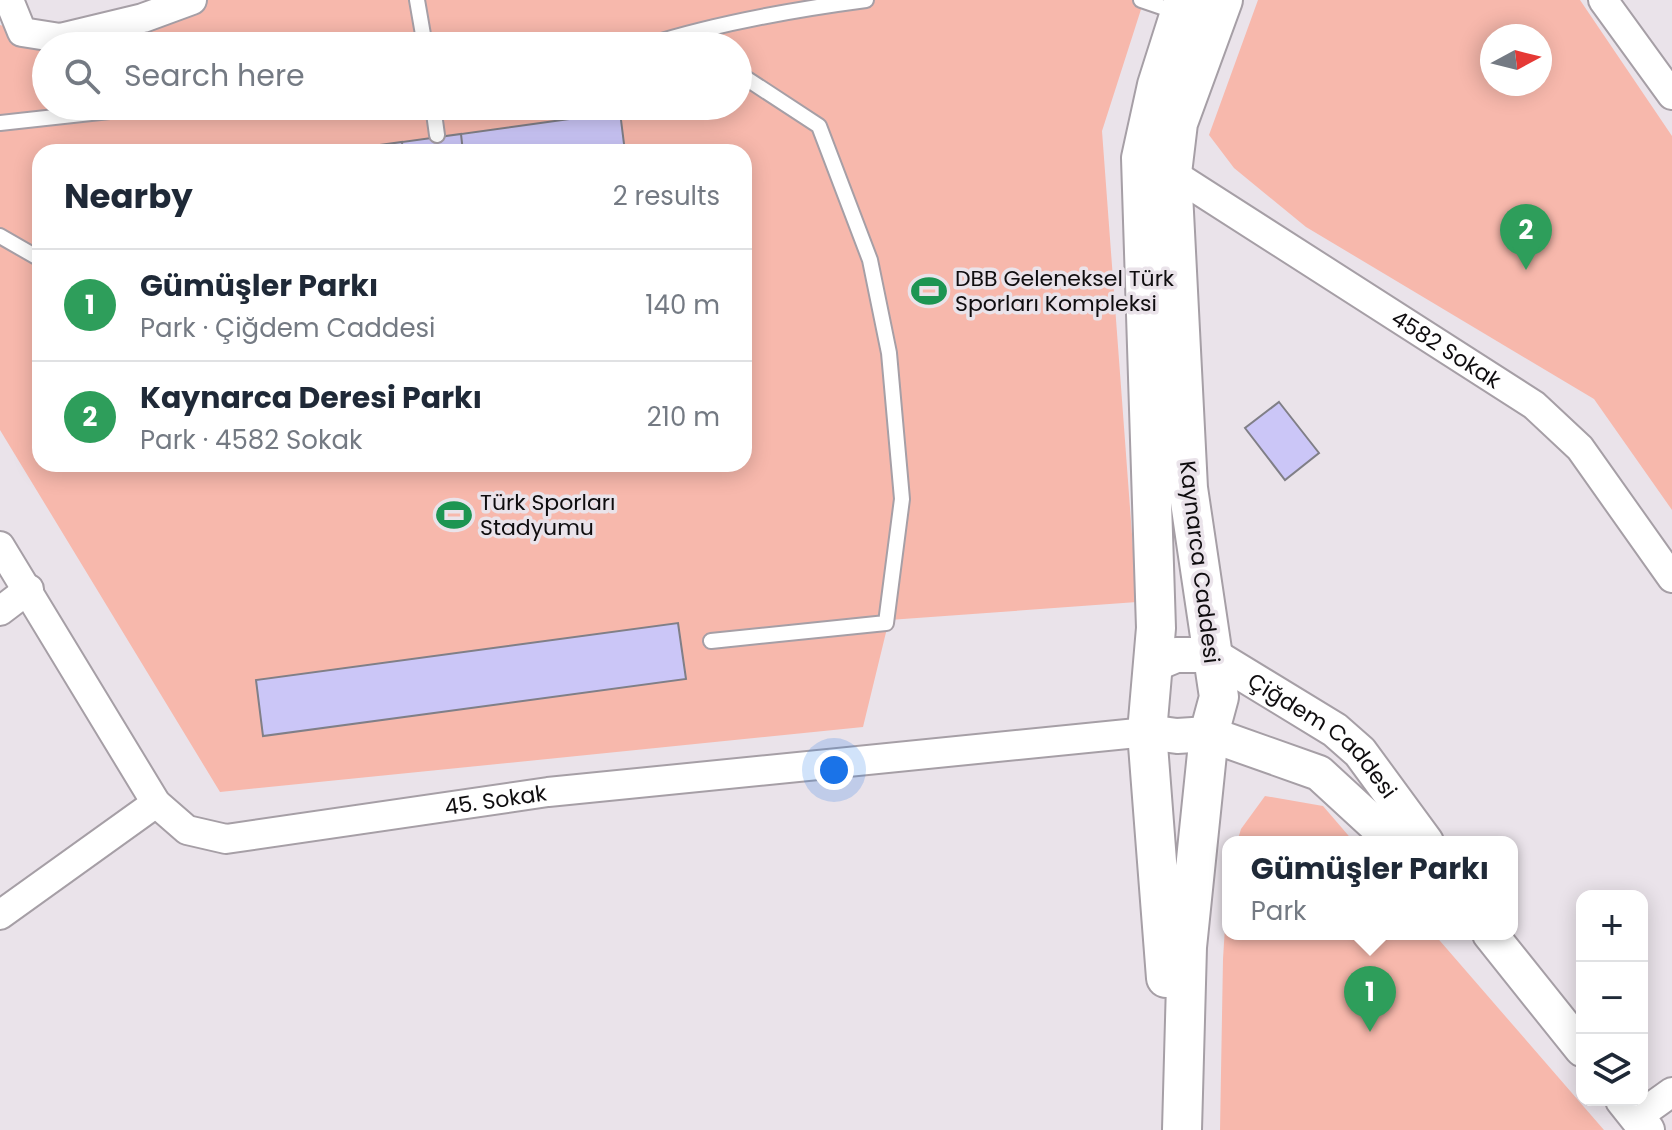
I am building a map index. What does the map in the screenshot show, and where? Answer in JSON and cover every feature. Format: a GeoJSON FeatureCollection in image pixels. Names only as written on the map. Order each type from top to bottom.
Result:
{"type":"FeatureCollection","features":[{"type":"Feature","properties":{"kind":"main road","name":"Kaynarca Caddesi"},"geometry":{"type":"LineString","coordinates":[[1180,1130],[1187,947],[1209,734],[1219,697],[1188,488],[1172,173],[1178,123],[1223,0]]}},
{"type":"Feature","properties":{"kind":"main road","name":"Kaynarca Caddesi"},"geometry":{"type":"LineString","coordinates":[[1180,1130],[1147,732],[1156,628],[1141,158],[1157,85],[1182,7]]}},
{"type":"Feature","properties":{"kind":"street"},"geometry":{"type":"LineString","coordinates":[[9,0],[22,32],[32,34]]}},
{"type":"Feature","properties":{"kind":"street"},"geometry":{"type":"LineString","coordinates":[[77,32],[140,9],[192,0]]}},
{"type":"Feature","properties":{"kind":"street"},"geometry":{"type":"LineString","coordinates":[[1603,0],[1672,95]]}},
{"type":"Feature","properties":{"kind":"street","name":"4582 Sokak"},"geometry":{"type":"LineString","coordinates":[[1172,173],[1534,405],[1580,448],[1672,578]]}},
{"type":"Feature","properties":{"kind":"street","name":"45. Sokak"},"geometry":{"type":"LineString","coordinates":[[0,546],[29,589],[156,803],[187,830],[226,839],[548,792],[1147,732]]}},
{"type":"Feature","properties":{"kind":"street"},"geometry":{"type":"LineString","coordinates":[[0,611],[29,589]]}},
{"type":"Feature","properties":{"kind":"street"},"geometry":{"type":"LineString","coordinates":[[1152,665],[1176,655],[1212,655]]}},
{"type":"Feature","properties":{"kind":"street","name":"Çiğdem Caddesi"},"geometry":{"type":"LineString","coordinates":[[1212,655],[1335,730],[1360,752],[1422,836]]}},
{"type":"Feature","properties":{"kind":"street","name":"Çiğdem Caddesi"},"geometry":{"type":"LineString","coordinates":[[1147,732],[1177,736],[1209,734],[1319,773],[1387,836]]}},
{"type":"Feature","properties":{"kind":"street"},"geometry":{"type":"LineString","coordinates":[[0,915],[156,803]]}},
{"type":"Feature","properties":{"kind":"street"},"geometry":{"type":"LineString","coordinates":[[1495,940],[1576,1042]]}},
{"type":"Feature","properties":{"kind":"street"},"geometry":{"type":"LineString","coordinates":[[1636,1116],[1672,1092]]}},
{"type":"Feature","properties":{"kind":"lane"},"geometry":{"type":"LineString","coordinates":[[417,0],[423,32]]}},
{"type":"Feature","properties":{"kind":"lane"},"geometry":{"type":"LineString","coordinates":[[688,32],[781,11],[866,0]]}},
{"type":"Feature","properties":{"kind":"lane"},"geometry":{"type":"LineString","coordinates":[[1141,0],[1182,7]]}},
{"type":"Feature","properties":{"kind":"lane"},"geometry":{"type":"LineString","coordinates":[[711,641],[886,623],[902,499],[889,353],[870,260],[819,126],[752,82]]}},
{"type":"Feature","properties":{"kind":"lane"},"geometry":{"type":"LineString","coordinates":[[0,123],[32,119]]}},
{"type":"Feature","properties":{"kind":"lane"},"geometry":{"type":"LineString","coordinates":[[435,120],[437,135]]}},
{"type":"Feature","properties":{"kind":"lane"},"geometry":{"type":"LineString","coordinates":[[0,236],[32,254]]}},
{"type":"Feature","properties":{"kind":"shaded area","name":"DBB Geleneksel Türk Sporları Kompleksi"},"geometry":{"type":"Polygon","coordinates":[[[207,0],[1144,0],[1102,131],[1137,602],[889,620],[863,727],[220,792],[0,430],[0,25],[32,34],[32,120],[752,120],[752,32],[112,32],[143,18],[207,0]]]}},
{"type":"Feature","properties":{"kind":"shaded area"},"geometry":{"type":"Polygon","coordinates":[[[1258,0],[1580,0],[1672,136],[1672,510],[1594,399],[1306,227],[1234,168],[1209,135],[1258,0]]]}},
{"type":"Feature","properties":{"kind":"shaded area"},"geometry":{"type":"Polygon","coordinates":[[[1265,796],[1323,806],[1349,836],[1239,836],[1265,796]]]}},
{"type":"Feature","properties":{"kind":"shaded area"},"geometry":{"type":"Polygon","coordinates":[[[1224,940],[1439,940],[1576,1098],[1576,1106],[1583,1106],[1604,1130],[1220,1130],[1224,940]]]}},
{"type":"Feature","properties":{"kind":"building"},"geometry":{"type":"Polygon","coordinates":[[[562,120],[621,120],[624,144],[462,144],[461,134],[562,120]]]}},
{"type":"Feature","properties":{"kind":"building"},"geometry":{"type":"Polygon","coordinates":[[[461,134],[462,144],[402,144],[461,134]]]}},
{"type":"Feature","properties":{"kind":"building"},"geometry":{"type":"Polygon","coordinates":[[[1279,402],[1319,453],[1285,480],[1245,428],[1279,402]]]}},
{"type":"Feature","properties":{"kind":"building"},"geometry":{"type":"Polygon","coordinates":[[[678,623],[686,679],[263,736],[256,680],[678,623]]]}},
{"type":"Feature","properties":{"kind":"place","name":"Kaynarca Deresi Parkı"},"geometry":{"type":"Point","coordinates":[1526,270]}},
{"type":"Feature","properties":{"kind":"place","name":"DBB Geleneksel Türk Sporları Kompleksi"},"geometry":{"type":"Point","coordinates":[929,291]}},
{"type":"Feature","properties":{"kind":"place","name":"Türk Sporları Stadyumu"},"geometry":{"type":"Point","coordinates":[454,515]}},
{"type":"Feature","properties":{"kind":"place","name":"Gümüşler Parkı"},"geometry":{"type":"Point","coordinates":[1370,1032]}}]}
